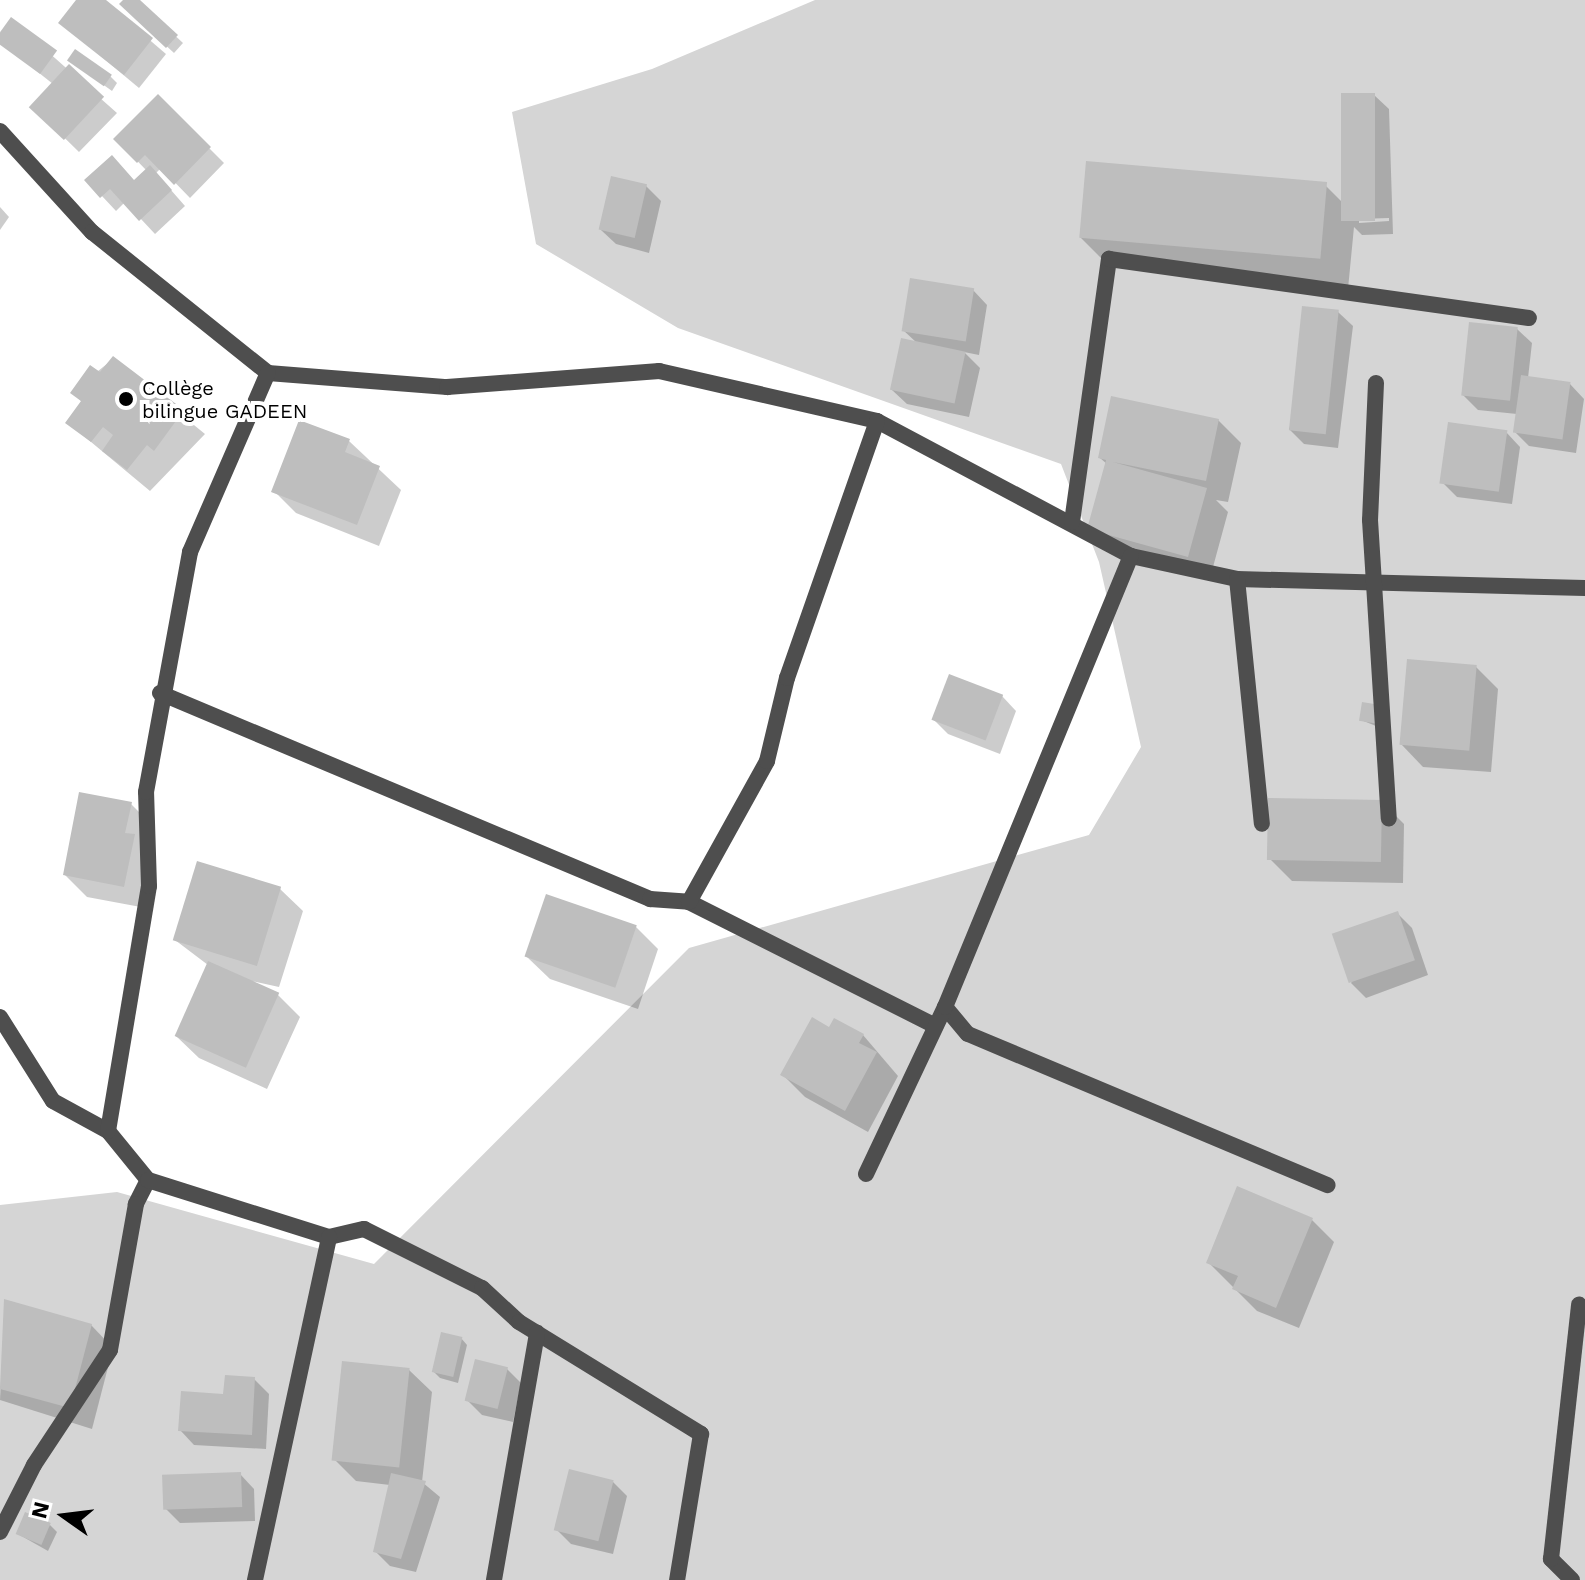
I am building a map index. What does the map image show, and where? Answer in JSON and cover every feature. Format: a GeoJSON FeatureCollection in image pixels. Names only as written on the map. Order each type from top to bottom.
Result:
{"type":"FeatureCollection","features":[{"type":"Feature","properties":{"kind":"street"},"geometry":{"type":"LineString","coordinates":[[0,131],[92,232],[268,373],[447,387],[659,371],[877,421],[1131,556],[1237,579],[1373,587],[1585,588]]}},
{"type":"Feature","properties":{"kind":"street"},"geometry":{"type":"LineString","coordinates":[[1072,522],[1109,259],[1529,318]]}},
{"type":"Feature","properties":{"kind":"street"},"geometry":{"type":"LineString","coordinates":[[108,1131],[149,886],[146,792],[160,693],[190,552],[268,373]]}},
{"type":"Feature","properties":{"kind":"street"},"geometry":{"type":"LineString","coordinates":[[1376,383],[1373,587],[1389,818]]}},
{"type":"Feature","properties":{"kind":"street"},"geometry":{"type":"LineString","coordinates":[[689,902],[767,761],[787,678],[877,421]]}},
{"type":"Feature","properties":{"kind":"street"},"geometry":{"type":"LineString","coordinates":[[866,1174],[945,1007],[1131,556]]}},
{"type":"Feature","properties":{"kind":"street"},"geometry":{"type":"LineString","coordinates":[[1237,579],[1262,824]]}},
{"type":"Feature","properties":{"kind":"street"},"geometry":{"type":"LineString","coordinates":[[160,693],[650,899],[689,902],[936,1026]]}},
{"type":"Feature","properties":{"kind":"street"},"geometry":{"type":"LineString","coordinates":[[945,1007],[968,1034],[1328,1185]]}},
{"type":"Feature","properties":{"kind":"street"},"geometry":{"type":"LineString","coordinates":[[0,1017],[53,1101],[108,1131],[148,1180],[329,1237],[364,1229],[482,1288],[537,1333],[701,1434],[677,1580]]}},
{"type":"Feature","properties":{"kind":"street"},"geometry":{"type":"LineString","coordinates":[[0,1532],[34,1465],[110,1350],[136,1204],[148,1180]]}},
{"type":"Feature","properties":{"kind":"street"},"geometry":{"type":"LineString","coordinates":[[255,1580],[329,1237]]}},
{"type":"Feature","properties":{"kind":"street"},"geometry":{"type":"LineString","coordinates":[[1572,1580],[1551,1559],[1579,1305]]}},
{"type":"Feature","properties":{"kind":"street"},"geometry":{"type":"LineString","coordinates":[[494,1580],[537,1333]]}},
{"type":"Feature","properties":{"kind":"shaded area"},"geometry":{"type":"Polygon","coordinates":[[[815,0],[1585,0],[1585,1580],[0,1580],[0,1205],[117,1192],[374,1264],[689,948],[1089,835],[1141,747],[1099,562],[1061,464],[678,328],[536,244],[512,112],[652,69],[815,0]]]}},
{"type":"Feature","properties":{"kind":"building"},"geometry":{"type":"Polygon","coordinates":[[[76,0],[106,0],[153,38],[124,75],[58,23],[76,0]]]}},
{"type":"Feature","properties":{"kind":"building"},"geometry":{"type":"Polygon","coordinates":[[[123,0],[140,0],[178,35],[166,48],[119,4],[123,0]]]}},
{"type":"Feature","properties":{"kind":"building"},"geometry":{"type":"Polygon","coordinates":[[[11,17],[57,51],[40,74],[0,45],[0,32],[11,17]]]}},
{"type":"Feature","properties":{"kind":"building"},"geometry":{"type":"Polygon","coordinates":[[[75,49],[112,75],[104,86],[67,60],[75,49]]]}},
{"type":"Feature","properties":{"kind":"building"},"geometry":{"type":"Polygon","coordinates":[[[69,64],[104,97],[64,140],[29,107],[69,64]]]}},
{"type":"Feature","properties":{"kind":"building"},"geometry":{"type":"Polygon","coordinates":[[[1341,93],[1375,93],[1375,221],[1341,221],[1341,93]]]}},
{"type":"Feature","properties":{"kind":"building"},"geometry":{"type":"Polygon","coordinates":[[[158,94],[211,147],[174,185],[145,155],[137,163],[113,139],[158,94]]]}},
{"type":"Feature","properties":{"kind":"building"},"geometry":{"type":"Polygon","coordinates":[[[112,155],[134,180],[150,165],[172,190],[139,221],[110,189],[100,198],[84,180],[112,155]]]}},
{"type":"Feature","properties":{"kind":"building"},"geometry":{"type":"Polygon","coordinates":[[[1086,161],[1327,182],[1320,259],[1079,238],[1086,161]]]}},
{"type":"Feature","properties":{"kind":"building"},"geometry":{"type":"Polygon","coordinates":[[[611,176],[647,184],[635,238],[599,230],[611,176]]]}},
{"type":"Feature","properties":{"kind":"building"},"geometry":{"type":"Polygon","coordinates":[[[910,278],[974,288],[966,342],[902,331],[910,278]]]}},
{"type":"Feature","properties":{"kind":"building"},"geometry":{"type":"Polygon","coordinates":[[[1302,306],[1339,310],[1326,434],[1289,430],[1302,306]]]}},
{"type":"Feature","properties":{"kind":"building"},"geometry":{"type":"Polygon","coordinates":[[[1469,322],[1518,327],[1510,401],[1461,396],[1469,322]]]}},
{"type":"Feature","properties":{"kind":"building"},"geometry":{"type":"Polygon","coordinates":[[[901,338],[966,352],[955,404],[890,390],[901,338]]]}},
{"type":"Feature","properties":{"kind":"building"},"geometry":{"type":"Polygon","coordinates":[[[113,356],[184,410],[154,451],[147,445],[127,470],[102,451],[113,435],[103,427],[91,442],[65,423],[81,401],[70,393],[90,365],[100,372],[113,356]]]}},
{"type":"Feature","properties":{"kind":"building"},"geometry":{"type":"Polygon","coordinates":[[[1521,375],[1571,382],[1562,439],[1513,432],[1521,375]]]}},
{"type":"Feature","properties":{"kind":"building"},"geometry":{"type":"Polygon","coordinates":[[[1111,396],[1219,419],[1206,481],[1113,462],[1207,488],[1188,557],[1087,529],[1106,460],[1098,458],[1111,396]]]}},
{"type":"Feature","properties":{"kind":"building"},"geometry":{"type":"Polygon","coordinates":[[[299,420],[350,439],[345,452],[380,466],[357,525],[271,492],[299,420]]]}},
{"type":"Feature","properties":{"kind":"building"},"geometry":{"type":"Polygon","coordinates":[[[1448,422],[1507,430],[1499,492],[1439,483],[1448,422]]]}},
{"type":"Feature","properties":{"kind":"building"},"geometry":{"type":"Polygon","coordinates":[[[1407,659],[1477,665],[1469,751],[1400,745],[1407,659]]]}},
{"type":"Feature","properties":{"kind":"building"},"geometry":{"type":"Polygon","coordinates":[[[949,674],[1003,695],[986,741],[931,720],[949,674]]]}},
{"type":"Feature","properties":{"kind":"building"},"geometry":{"type":"Polygon","coordinates":[[[1362,702],[1382,705],[1379,724],[1359,721],[1362,702]]]}},
{"type":"Feature","properties":{"kind":"building"},"geometry":{"type":"Polygon","coordinates":[[[79,792],[132,802],[125,833],[135,834],[124,887],[63,875],[79,792]]]}},
{"type":"Feature","properties":{"kind":"building"},"geometry":{"type":"Polygon","coordinates":[[[1268,798],[1382,800],[1381,862],[1267,860],[1268,798]]]}},
{"type":"Feature","properties":{"kind":"building"},"geometry":{"type":"Polygon","coordinates":[[[197,861],[281,887],[257,966],[173,940],[197,861]]]}},
{"type":"Feature","properties":{"kind":"building"},"geometry":{"type":"Polygon","coordinates":[[[546,894],[637,925],[615,988],[525,956],[546,894]]]}},
{"type":"Feature","properties":{"kind":"building"},"geometry":{"type":"Polygon","coordinates":[[[1398,911],[1415,960],[1349,983],[1332,934],[1398,911]]]}},
{"type":"Feature","properties":{"kind":"building"},"geometry":{"type":"Polygon","coordinates":[[[208,961],[279,993],[246,1068],[175,1036],[208,961]]]}},
{"type":"Feature","properties":{"kind":"building"},"geometry":{"type":"Polygon","coordinates":[[[812,1017],[829,1027],[834,1018],[864,1034],[859,1043],[877,1052],[845,1111],[780,1075],[812,1017]]]}},
{"type":"Feature","properties":{"kind":"building"},"geometry":{"type":"Polygon","coordinates":[[[1237,1186],[1313,1218],[1276,1308],[1232,1289],[1238,1276],[1206,1263],[1237,1186]]]}},
{"type":"Feature","properties":{"kind":"building"},"geometry":{"type":"Polygon","coordinates":[[[4,1299],[92,1324],[70,1408],[0,1389],[4,1299]]]}},
{"type":"Feature","properties":{"kind":"building"},"geometry":{"type":"Polygon","coordinates":[[[441,1332],[462,1337],[453,1377],[432,1372],[441,1332]]]}},
{"type":"Feature","properties":{"kind":"building"},"geometry":{"type":"Polygon","coordinates":[[[475,1359],[508,1367],[498,1409],[465,1401],[475,1359]]]}},
{"type":"Feature","properties":{"kind":"building"},"geometry":{"type":"Polygon","coordinates":[[[342,1361],[410,1368],[399,1468],[332,1460],[342,1361]]]}},
{"type":"Feature","properties":{"kind":"building"},"geometry":{"type":"Polygon","coordinates":[[[225,1375],[255,1377],[252,1435],[178,1431],[181,1391],[223,1394],[225,1375]]]}},
{"type":"Feature","properties":{"kind":"building"},"geometry":{"type":"Polygon","coordinates":[[[569,1469],[614,1480],[598,1541],[554,1530],[569,1469]]]}},
{"type":"Feature","properties":{"kind":"building"},"geometry":{"type":"Polygon","coordinates":[[[241,1472],[242,1507],[163,1510],[162,1475],[241,1472]]]}},
{"type":"Feature","properties":{"kind":"building"},"geometry":{"type":"Polygon","coordinates":[[[391,1473],[426,1481],[401,1559],[373,1552],[391,1473]]]}},
{"type":"Feature","properties":{"kind":"building"},"geometry":{"type":"Polygon","coordinates":[[[25,1512],[51,1523],[41,1545],[16,1534],[25,1512]]]}},
{"type":"Feature","properties":{"kind":"place","name":"Collège bilingue GADEEN"},"geometry":{"type":"Point","coordinates":[126,399]}}]}
